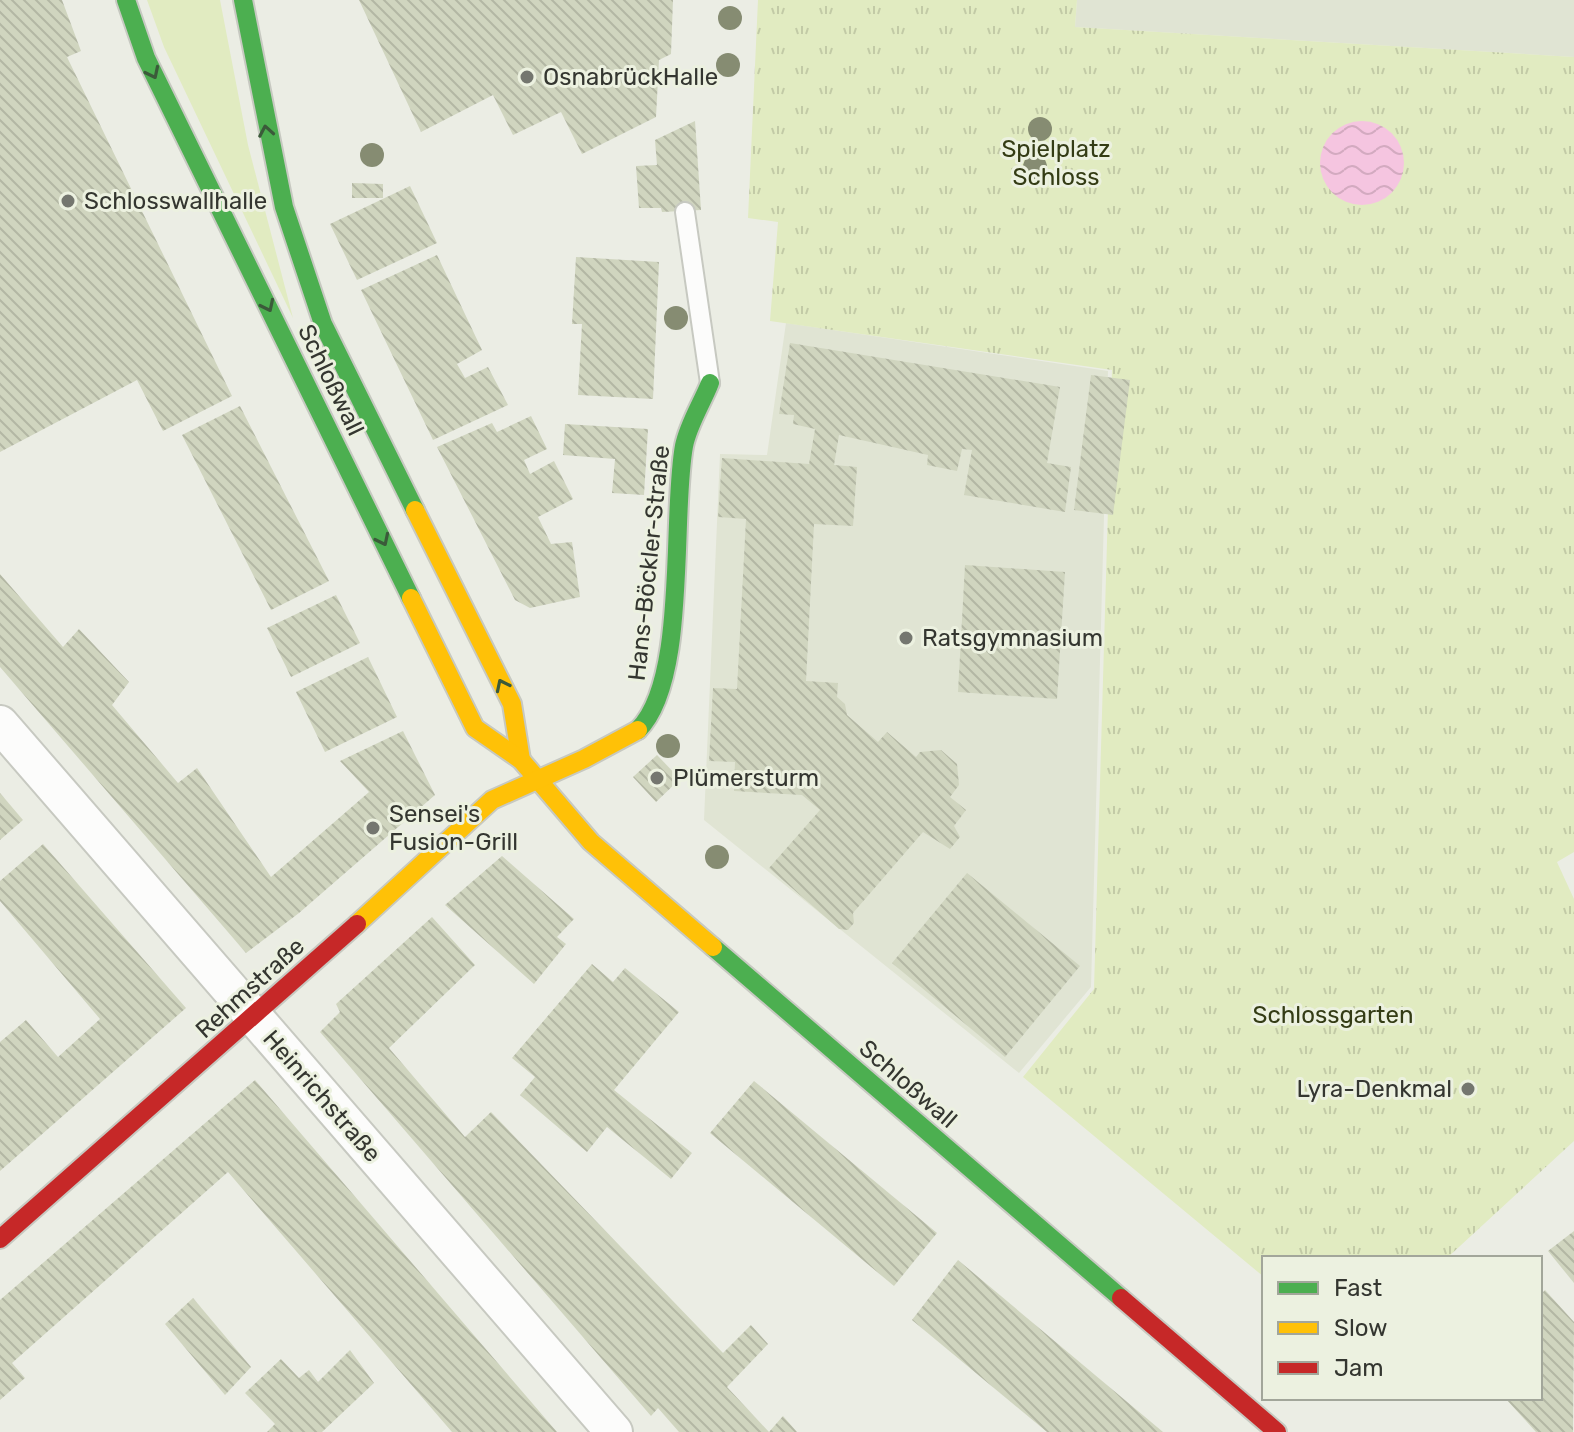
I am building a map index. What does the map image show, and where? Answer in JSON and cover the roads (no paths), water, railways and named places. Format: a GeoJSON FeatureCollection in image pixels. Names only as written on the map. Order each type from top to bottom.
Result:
{"type":"FeatureCollection","features":[{"type":"Feature","properties":{"kind":"main road","name":"Schloßwall"},"geometry":{"type":"LineString","coordinates":[[126,0],[153,72],[475,728],[521,760],[591,842],[1277,1432]]}},
{"type":"Feature","properties":{"kind":"main road","name":"Schloßwall"},"geometry":{"type":"LineString","coordinates":[[243,0],[284,207],[323,324],[512,704],[521,760]]}},
{"type":"Feature","properties":{"kind":"main road","name":"Hans-Böckler-Straße"},"geometry":{"type":"LineString","coordinates":[[536,780],[626,738],[641,727],[658,698],[669,649],[684,444],[710,383]]}},
{"type":"Feature","properties":{"kind":"main road","name":"Rehmstraße"},"geometry":{"type":"LineString","coordinates":[[0,1239],[254,1018],[492,800],[536,780]]}},
{"type":"Feature","properties":{"kind":"street","name":"Heinrichstraße"},"geometry":{"type":"LineString","coordinates":[[0,724],[614,1432]]}},
{"type":"Feature","properties":{"kind":"lane"},"geometry":{"type":"LineString","coordinates":[[685,212],[710,383]]}},
{"type":"Feature","properties":{"kind":"water"},"geometry":{"type":"Polygon","coordinates":[[[1362,121],[1378,124],[1392,133],[1401,147],[1404,163],[1401,179],[1392,193],[1378,202],[1362,205],[1346,202],[1332,193],[1323,179],[1320,163],[1323,147],[1332,133],[1346,124],[1362,121]]]}},
{"type":"Feature","properties":{"kind":"place","name":"OsnabrückHalle"},"geometry":{"type":"Point","coordinates":[527,77]}},
{"type":"Feature","properties":{"kind":"place","name":"Schlosswallhalle"},"geometry":{"type":"Point","coordinates":[68,201]}},
{"type":"Feature","properties":{"kind":"place","name":"Ratsgymnasium"},"geometry":{"type":"Point","coordinates":[906,638]}},
{"type":"Feature","properties":{"kind":"place","name":"Plümersturm"},"geometry":{"type":"Point","coordinates":[657,778]}},
{"type":"Feature","properties":{"kind":"place","name":"Sensei's Fusion-Grill"},"geometry":{"type":"Point","coordinates":[373,828]}},
{"type":"Feature","properties":{"kind":"place","name":"Lyra-Denkmal"},"geometry":{"type":"Point","coordinates":[1468,1089]}},
{"type":"Feature","properties":{"kind":"park label","name":"Spielplatz Schloss"},"geometry":{"type":"Point","coordinates":[1056,163]}},
{"type":"Feature","properties":{"kind":"park label","name":"Schlossgarten"},"geometry":{"type":"Point","coordinates":[1333,1015]}}]}
